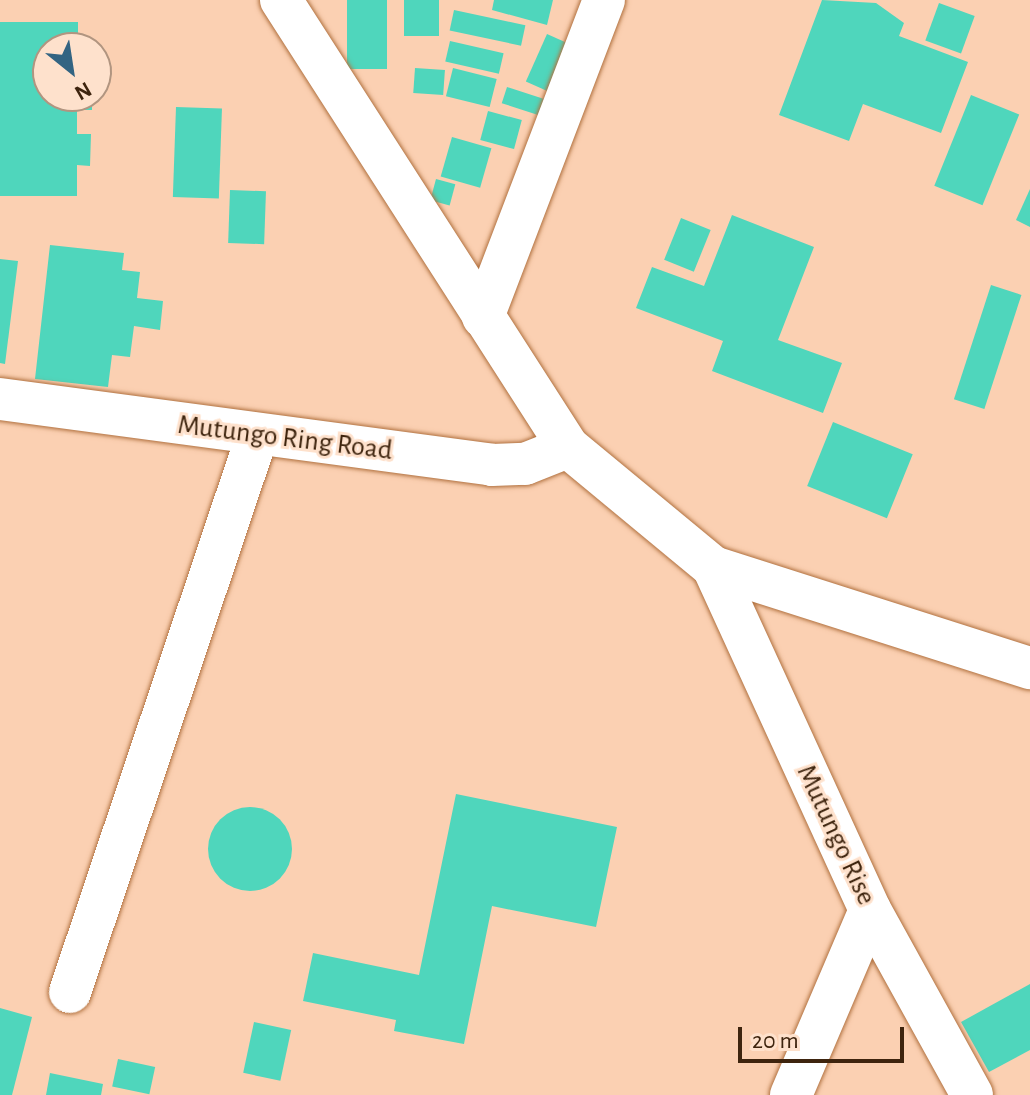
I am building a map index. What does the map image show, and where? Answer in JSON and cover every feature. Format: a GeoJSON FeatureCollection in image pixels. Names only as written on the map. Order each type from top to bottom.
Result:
{"type":"FeatureCollection","features":[{"type":"Feature","properties":{"kind":"street"},"geometry":{"type":"LineString","coordinates":[[281,0],[568,447],[713,567],[1030,668]]}},
{"type":"Feature","properties":{"kind":"street"},"geometry":{"type":"LineString","coordinates":[[483,317],[604,0]]}},
{"type":"Feature","properties":{"kind":"street","name":"Mutungo Ring Road"},"geometry":{"type":"LineString","coordinates":[[0,399],[257,436],[492,465],[525,464],[568,447]]}},
{"type":"Feature","properties":{"kind":"street"},"geometry":{"type":"LineString","coordinates":[[70,992],[257,436]]}},
{"type":"Feature","properties":{"kind":"street","name":"Mutungo Rise"},"geometry":{"type":"LineString","coordinates":[[713,567],[870,910],[972,1095]]}},
{"type":"Feature","properties":{"kind":"street"},"geometry":{"type":"LineString","coordinates":[[791,1095],[870,910]]}},
{"type":"Feature","properties":{"kind":"building"},"geometry":{"type":"Polygon","coordinates":[[[347,0],[387,0],[387,69],[347,69],[347,0]]]}},
{"type":"Feature","properties":{"kind":"building"},"geometry":{"type":"Polygon","coordinates":[[[404,0],[439,0],[439,36],[404,36],[404,0]]]}},
{"type":"Feature","properties":{"kind":"building"},"geometry":{"type":"Polygon","coordinates":[[[494,0],[553,0],[547,25],[492,10],[494,0]]]}},
{"type":"Feature","properties":{"kind":"building"},"geometry":{"type":"Polygon","coordinates":[[[822,0],[876,3],[904,23],[899,36],[968,62],[941,133],[863,104],[849,141],[779,115],[822,0]]]}},
{"type":"Feature","properties":{"kind":"building"},"geometry":{"type":"Polygon","coordinates":[[[939,3],[975,16],[961,54],[925,41],[939,3]]]}},
{"type":"Feature","properties":{"kind":"building"},"geometry":{"type":"Polygon","coordinates":[[[454,10],[525,25],[521,46],[450,31],[454,10]]]}},
{"type":"Feature","properties":{"kind":"building"},"geometry":{"type":"Polygon","coordinates":[[[0,22],[78,22],[78,32],[32,32],[32,112],[77,112],[77,134],[91,134],[90,166],[77,165],[77,196],[0,196],[0,22]]]}},
{"type":"Feature","properties":{"kind":"building"},"geometry":{"type":"Polygon","coordinates":[[[547,34],[572,45],[551,92],[526,82],[547,34]]]}},
{"type":"Feature","properties":{"kind":"building"},"geometry":{"type":"Polygon","coordinates":[[[450,41],[504,53],[499,74],[445,61],[450,41]]]}},
{"type":"Feature","properties":{"kind":"building"},"geometry":{"type":"Polygon","coordinates":[[[415,68],[445,70],[443,95],[413,93],[415,68]]]}},
{"type":"Feature","properties":{"kind":"building"},"geometry":{"type":"Polygon","coordinates":[[[453,68],[497,79],[490,107],[446,96],[453,68]]]}},
{"type":"Feature","properties":{"kind":"building"},"geometry":{"type":"Polygon","coordinates":[[[507,87],[548,100],[543,116],[502,103],[507,87]]]}},
{"type":"Feature","properties":{"kind":"building"},"geometry":{"type":"Polygon","coordinates":[[[971,95],[1019,114],[983,205],[934,186],[971,95]]]}},
{"type":"Feature","properties":{"kind":"building"},"geometry":{"type":"Polygon","coordinates":[[[176,107],[222,109],[219,199],[173,197],[176,107]]]}},
{"type":"Feature","properties":{"kind":"building"},"geometry":{"type":"Polygon","coordinates":[[[488,111],[522,120],[514,149],[480,140],[488,111]]]}},
{"type":"Feature","properties":{"kind":"building"},"geometry":{"type":"Polygon","coordinates":[[[452,137],[491,148],[480,188],[441,176],[452,137]]]}},
{"type":"Feature","properties":{"kind":"building"},"geometry":{"type":"Polygon","coordinates":[[[436,179],[455,184],[450,205],[430,200],[436,179]]]}},
{"type":"Feature","properties":{"kind":"building"},"geometry":{"type":"Polygon","coordinates":[[[1030,189],[1030,227],[1016,220],[1030,189]]]}},
{"type":"Feature","properties":{"kind":"building"},"geometry":{"type":"Polygon","coordinates":[[[230,190],[266,191],[264,244],[228,243],[230,190]]]}},
{"type":"Feature","properties":{"kind":"building"},"geometry":{"type":"Polygon","coordinates":[[[732,215],[814,247],[778,340],[842,363],[823,413],[712,371],[723,341],[636,308],[652,267],[704,286],[732,215]]]}},
{"type":"Feature","properties":{"kind":"building"},"geometry":{"type":"Polygon","coordinates":[[[681,218],[711,230],[694,272],[664,260],[681,218]]]}},
{"type":"Feature","properties":{"kind":"building"},"geometry":{"type":"Polygon","coordinates":[[[50,245],[124,253],[122,270],[140,272],[137,298],[163,301],[160,330],[134,326],[130,357],[112,355],[108,387],[35,379],[50,245]]]}},
{"type":"Feature","properties":{"kind":"building"},"geometry":{"type":"Polygon","coordinates":[[[0,259],[18,261],[5,364],[0,363],[0,259]]]}},
{"type":"Feature","properties":{"kind":"building"},"geometry":{"type":"Polygon","coordinates":[[[991,285],[1021,295],[984,409],[954,399],[991,285]]]}},
{"type":"Feature","properties":{"kind":"building"},"geometry":{"type":"Polygon","coordinates":[[[833,422],[913,454],[887,518],[807,486],[833,422]]]}},
{"type":"Feature","properties":{"kind":"building"},"geometry":{"type":"Polygon","coordinates":[[[456,794],[617,827],[596,927],[492,906],[464,1044],[394,1031],[396,1020],[303,1001],[313,953],[419,975],[456,794]]]}},
{"type":"Feature","properties":{"kind":"building"},"geometry":{"type":"Polygon","coordinates":[[[250,807],[266,810],[280,819],[289,833],[292,849],[289,865],[280,879],[266,888],[250,891],[234,888],[220,879],[211,865],[208,849],[211,833],[220,819],[234,810],[250,807]]]}},
{"type":"Feature","properties":{"kind":"building"},"geometry":{"type":"Polygon","coordinates":[[[1030,984],[1030,1050],[989,1072],[961,1022],[1030,984]]]}},
{"type":"Feature","properties":{"kind":"building"},"geometry":{"type":"Polygon","coordinates":[[[0,1008],[32,1017],[12,1095],[0,1095],[0,1008]]]}},
{"type":"Feature","properties":{"kind":"building"},"geometry":{"type":"Polygon","coordinates":[[[254,1022],[291,1030],[280,1081],[243,1073],[254,1022]]]}},
{"type":"Feature","properties":{"kind":"building"},"geometry":{"type":"Polygon","coordinates":[[[118,1059],[155,1067],[149,1094],[112,1086],[118,1059]]]}},
{"type":"Feature","properties":{"kind":"building"},"geometry":{"type":"Polygon","coordinates":[[[50,1073],[103,1084],[101,1095],[46,1095],[50,1073]]]}}]}
